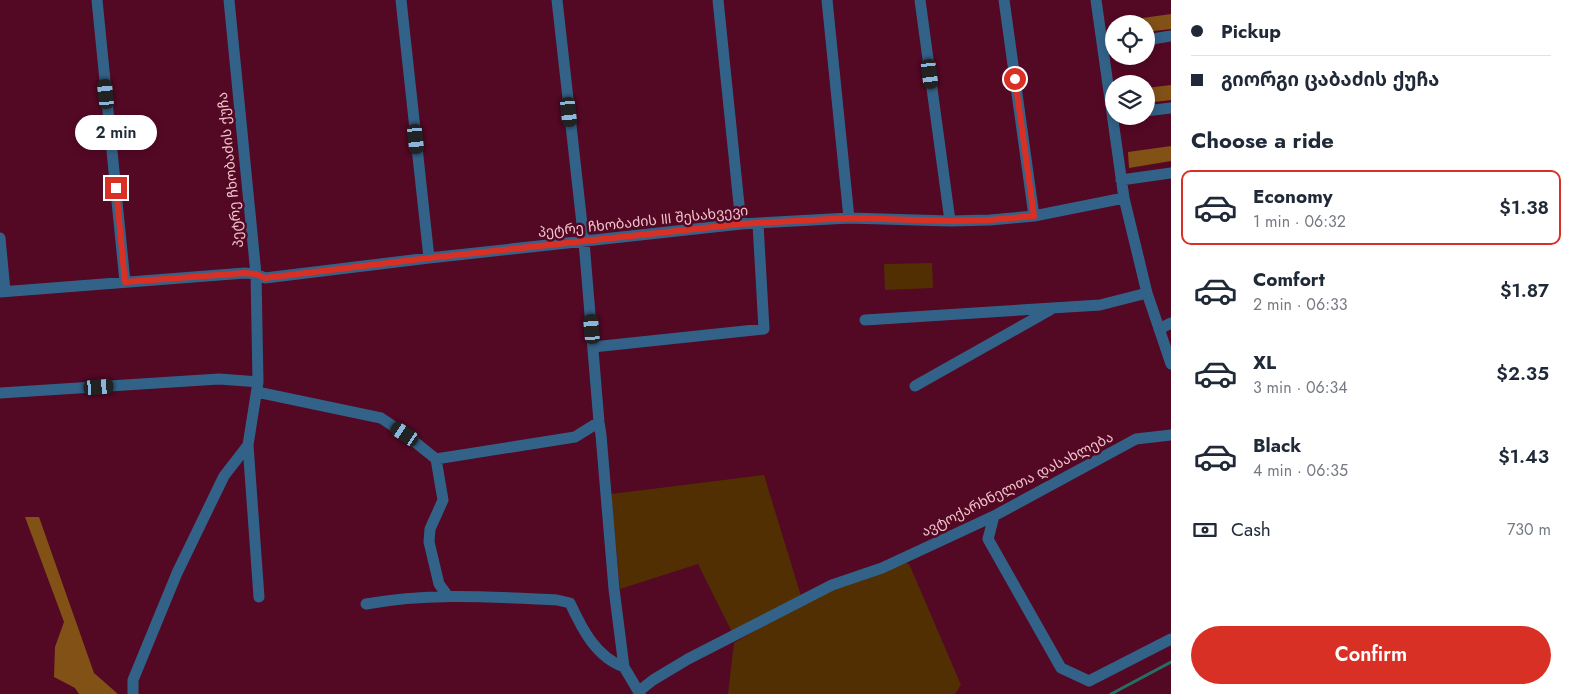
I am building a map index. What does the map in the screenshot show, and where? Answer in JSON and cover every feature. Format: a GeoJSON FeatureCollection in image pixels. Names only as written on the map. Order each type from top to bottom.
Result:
{"type":"FeatureCollection","features":[{"type":"Feature","properties":{"kind":"street"},"geometry":{"type":"LineString","coordinates":[[97,0],[125,282]]}},
{"type":"Feature","properties":{"kind":"street","name":"პეტრე ჩხობაძის ქუჩა"},"geometry":{"type":"LineString","coordinates":[[229,0],[256,274],[258,387],[248,445]]}},
{"type":"Feature","properties":{"kind":"street"},"geometry":{"type":"LineString","coordinates":[[401,0],[429,258]]}},
{"type":"Feature","properties":{"kind":"street"},"geometry":{"type":"LineString","coordinates":[[557,0],[584,242],[598,422],[603,455],[614,589],[624,667],[639,692]]}},
{"type":"Feature","properties":{"kind":"street"},"geometry":{"type":"LineString","coordinates":[[718,0],[741,224]]}},
{"type":"Feature","properties":{"kind":"street"},"geometry":{"type":"LineString","coordinates":[[827,0],[849,218]]}},
{"type":"Feature","properties":{"kind":"street"},"geometry":{"type":"LineString","coordinates":[[920,0],[950,221]]}},
{"type":"Feature","properties":{"kind":"street"},"geometry":{"type":"LineString","coordinates":[[1004,0],[1034,216]]}},
{"type":"Feature","properties":{"kind":"street"},"geometry":{"type":"LineString","coordinates":[[1096,0],[1105,33]]}},
{"type":"Feature","properties":{"kind":"street"},"geometry":{"type":"LineString","coordinates":[[1155,39],[1171,36]]}},
{"type":"Feature","properties":{"kind":"street"},"geometry":{"type":"LineString","coordinates":[[1155,110],[1171,108]]}},
{"type":"Feature","properties":{"kind":"street"},"geometry":{"type":"LineString","coordinates":[[1114,125],[1124,198],[1147,293],[1171,364]]}},
{"type":"Feature","properties":{"kind":"street"},"geometry":{"type":"LineString","coordinates":[[1121,180],[1171,173]]}},
{"type":"Feature","properties":{"kind":"street","name":"პეტრე ჩხობაძის III შესახვევი"},"geometry":{"type":"LineString","coordinates":[[2,292],[245,273],[256,274],[265,278],[741,224],[849,218],[950,221],[990,220],[1034,216],[1124,198]]}},
{"type":"Feature","properties":{"kind":"street"},"geometry":{"type":"LineString","coordinates":[[593,347],[764,329],[758,224]]}},
{"type":"Feature","properties":{"kind":"street"},"geometry":{"type":"LineString","coordinates":[[0,238],[2,292]]}},
{"type":"Feature","properties":{"kind":"street"},"geometry":{"type":"LineString","coordinates":[[865,320],[1100,305],[1147,293]]}},
{"type":"Feature","properties":{"kind":"street"},"geometry":{"type":"LineString","coordinates":[[915,386],[1054,308]]}},
{"type":"Feature","properties":{"kind":"street"},"geometry":{"type":"LineString","coordinates":[[1158,329],[1171,324]]}},
{"type":"Feature","properties":{"kind":"street"},"geometry":{"type":"LineString","coordinates":[[0,393],[219,379],[382,418],[436,460],[443,500],[430,529],[429,542],[439,584],[447,595]]}},
{"type":"Feature","properties":{"kind":"street"},"geometry":{"type":"LineString","coordinates":[[436,460],[574,438],[598,422]]}},
{"type":"Feature","properties":{"kind":"street","name":"ავტოქარხნელთა დასახლება"},"geometry":{"type":"LineString","coordinates":[[639,692],[653,680],[688,659],[808,596],[832,585],[882,568],[994,516],[1136,439],[1171,434]]}},
{"type":"Feature","properties":{"kind":"street"},"geometry":{"type":"LineString","coordinates":[[248,445],[259,597]]}},
{"type":"Feature","properties":{"kind":"street"},"geometry":{"type":"LineString","coordinates":[[134,694],[133,680],[176,573],[224,476],[248,445]]}},
{"type":"Feature","properties":{"kind":"street"},"geometry":{"type":"LineString","coordinates":[[994,516],[988,539],[1061,668],[1090,681],[1171,639]]}},
{"type":"Feature","properties":{"kind":"street"},"geometry":{"type":"LineString","coordinates":[[366,604],[391,599],[447,595],[557,600],[570,603],[583,631],[602,654],[613,663],[624,667]]}},
{"type":"Feature","properties":{"kind":"shaded area"},"geometry":{"type":"Polygon","coordinates":[[[1171,14],[1171,29],[1155,31],[1155,16],[1171,14]]]}},
{"type":"Feature","properties":{"kind":"shaded area"},"geometry":{"type":"Polygon","coordinates":[[[1171,85],[1171,100],[1155,102],[1155,87],[1171,85]]]}},
{"type":"Feature","properties":{"kind":"shaded area"},"geometry":{"type":"Polygon","coordinates":[[[1171,146],[1171,161],[1129,168],[1128,152],[1171,146]]]}},
{"type":"Feature","properties":{"kind":"shaded area"},"geometry":{"type":"Polygon","coordinates":[[[932,263],[933,288],[885,290],[884,264],[932,263]]]}},
{"type":"Feature","properties":{"kind":"shaded area"},"geometry":{"type":"Polygon","coordinates":[[[764,475],[801,596],[732,632],[698,564],[620,589],[611,494],[764,475]]]}},
{"type":"Feature","properties":{"kind":"shaded area"},"geometry":{"type":"Polygon","coordinates":[[[25,517],[39,517],[94,673],[118,694],[79,694],[75,688],[54,677],[55,647],[64,622],[25,517]]]}},
{"type":"Feature","properties":{"kind":"shaded area"},"geometry":{"type":"Polygon","coordinates":[[[903,558],[910,566],[961,685],[955,694],[728,694],[734,643],[804,602],[903,558]]]}},
{"type":"Feature","properties":{"kind":"waterway"},"geometry":{"type":"LineString","coordinates":[[1111,694],[1171,662]]}},
{"type":"Feature","properties":{"kind":"route"},"geometry":{"type":"LineString","coordinates":[[116,188],[125,282],[245,273],[256,274],[265,278],[741,224],[849,218],[950,221],[1034,216],[1015,79]]}}]}
